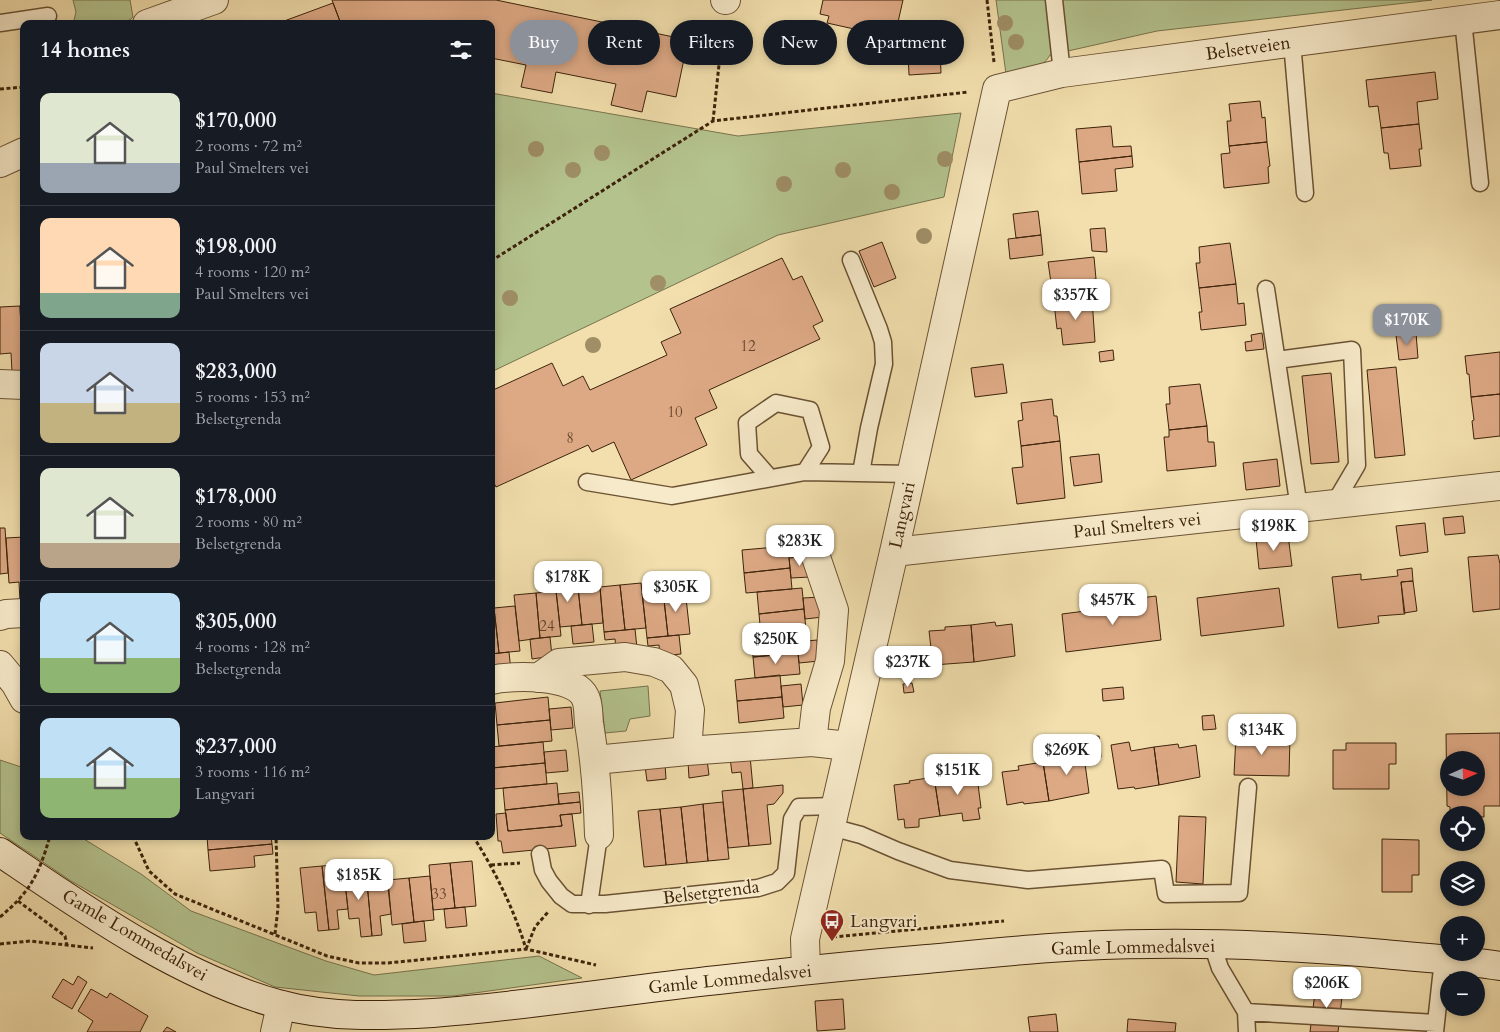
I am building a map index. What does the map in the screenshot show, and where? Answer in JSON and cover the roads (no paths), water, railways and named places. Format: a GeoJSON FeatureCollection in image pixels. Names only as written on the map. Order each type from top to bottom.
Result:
{"type":"FeatureCollection","features":[{"type":"Feature","properties":{"kind":"street"},"geometry":{"type":"LineString","coordinates":[[158,20],[214,0]]}},
{"type":"Feature","properties":{"kind":"street","name":"Belsetveien"},"geometry":{"type":"LineString","coordinates":[[997,89],[1062,73],[1500,14]]}},
{"type":"Feature","properties":{"kind":"street","name":"Langvari"},"geometry":{"type":"LineString","coordinates":[[806,970],[805,939],[894,552],[997,89]]}},
{"type":"Feature","properties":{"kind":"street"},"geometry":{"type":"LineString","coordinates":[[0,162],[20,154]]}},
{"type":"Feature","properties":{"kind":"street"},"geometry":{"type":"LineString","coordinates":[[0,384],[20,385]]}},
{"type":"Feature","properties":{"kind":"street","name":"Paul Smelters vei"},"geometry":{"type":"LineString","coordinates":[[894,552],[1500,486]]}},
{"type":"Feature","properties":{"kind":"street"},"geometry":{"type":"LineString","coordinates":[[812,742],[816,708],[830,661],[834,610],[816,557]]}},
{"type":"Feature","properties":{"kind":"street"},"geometry":{"type":"LineString","coordinates":[[0,616],[20,613]]}},
{"type":"Feature","properties":{"kind":"street"},"geometry":{"type":"LineString","coordinates":[[538,678],[559,663],[625,657],[654,662],[671,669],[684,685],[690,710],[687,750]]}},
{"type":"Feature","properties":{"kind":"street"},"geometry":{"type":"LineString","coordinates":[[0,666],[20,693]]}},
{"type":"Feature","properties":{"kind":"street"},"geometry":{"type":"LineString","coordinates":[[495,680],[558,679],[577,687],[586,697],[595,760],[599,834]]}},
{"type":"Feature","properties":{"kind":"street"},"geometry":{"type":"LineString","coordinates":[[595,760],[687,750],[812,742],[848,746]]}},
{"type":"Feature","properties":{"kind":"street","name":"Gamle Lommedalsvei"},"geometry":{"type":"LineString","coordinates":[[0,852],[117,928],[166,957],[208,978],[281,1005],[358,1016],[472,1010],[806,970],[983,953],[1082,946],[1151,944],[1281,946],[1440,960]]}},
{"type":"Feature","properties":{"kind":"street","name":"Gamle Lommedalsvei"},"geometry":{"type":"LineString","coordinates":[[1452,961],[1500,966]]}},
{"type":"Feature","properties":{"kind":"street"},"geometry":{"type":"LineString","coordinates":[[275,1032],[281,1005]]}},
{"type":"Feature","properties":{"kind":"lane"},"geometry":{"type":"LineString","coordinates":[[1054,0],[1062,73]]}},
{"type":"Feature","properties":{"kind":"lane"},"geometry":{"type":"LineString","coordinates":[[21,20],[48,16]]}},
{"type":"Feature","properties":{"kind":"lane"},"geometry":{"type":"LineString","coordinates":[[0,23],[20,20]]}},
{"type":"Feature","properties":{"kind":"lane"},"geometry":{"type":"LineString","coordinates":[[1463,20],[1480,183]]}},
{"type":"Feature","properties":{"kind":"lane"},"geometry":{"type":"LineString","coordinates":[[1292,42],[1305,193]]}},
{"type":"Feature","properties":{"kind":"lane"},"geometry":{"type":"LineString","coordinates":[[852,260],[883,342],[884,364],[861,473]]}},
{"type":"Feature","properties":{"kind":"lane"},"geometry":{"type":"LineString","coordinates":[[1266,289],[1299,508]]}},
{"type":"Feature","properties":{"kind":"lane"},"geometry":{"type":"LineString","coordinates":[[1277,360],[1352,350],[1357,464],[1334,504]]}},
{"type":"Feature","properties":{"kind":"lane"},"geometry":{"type":"LineString","coordinates":[[770,478],[749,454],[747,422],[776,403],[810,410],[821,447],[805,472]]}},
{"type":"Feature","properties":{"kind":"lane"},"geometry":{"type":"LineString","coordinates":[[587,482],[672,496],[805,472],[910,474]]}},
{"type":"Feature","properties":{"kind":"lane"},"geometry":{"type":"LineString","coordinates":[[833,817],[861,835],[950,870],[1028,880],[1162,869],[1166,894],[1239,893],[1248,787]]}},
{"type":"Feature","properties":{"kind":"lane","name":"Belsetgrenda"},"geometry":{"type":"LineString","coordinates":[[540,854],[543,870],[549,881],[561,896],[572,904],[758,888],[777,882],[786,873],[792,819],[800,808],[833,817]]}},
{"type":"Feature","properties":{"kind":"lane"},"geometry":{"type":"LineString","coordinates":[[589,904],[599,834]]}},
{"type":"Feature","properties":{"kind":"lane"},"geometry":{"type":"LineString","coordinates":[[1212,944],[1220,968],[1246,1012],[1247,1032]]}},
{"type":"Feature","properties":{"kind":"lane"},"geometry":{"type":"LineString","coordinates":[[1246,1012],[1435,1028],[1443,961]]}},
{"type":"Feature","properties":{"kind":"place","name":"Langvari"},"geometry":{"type":"Point","coordinates":[832,942]}}]}
